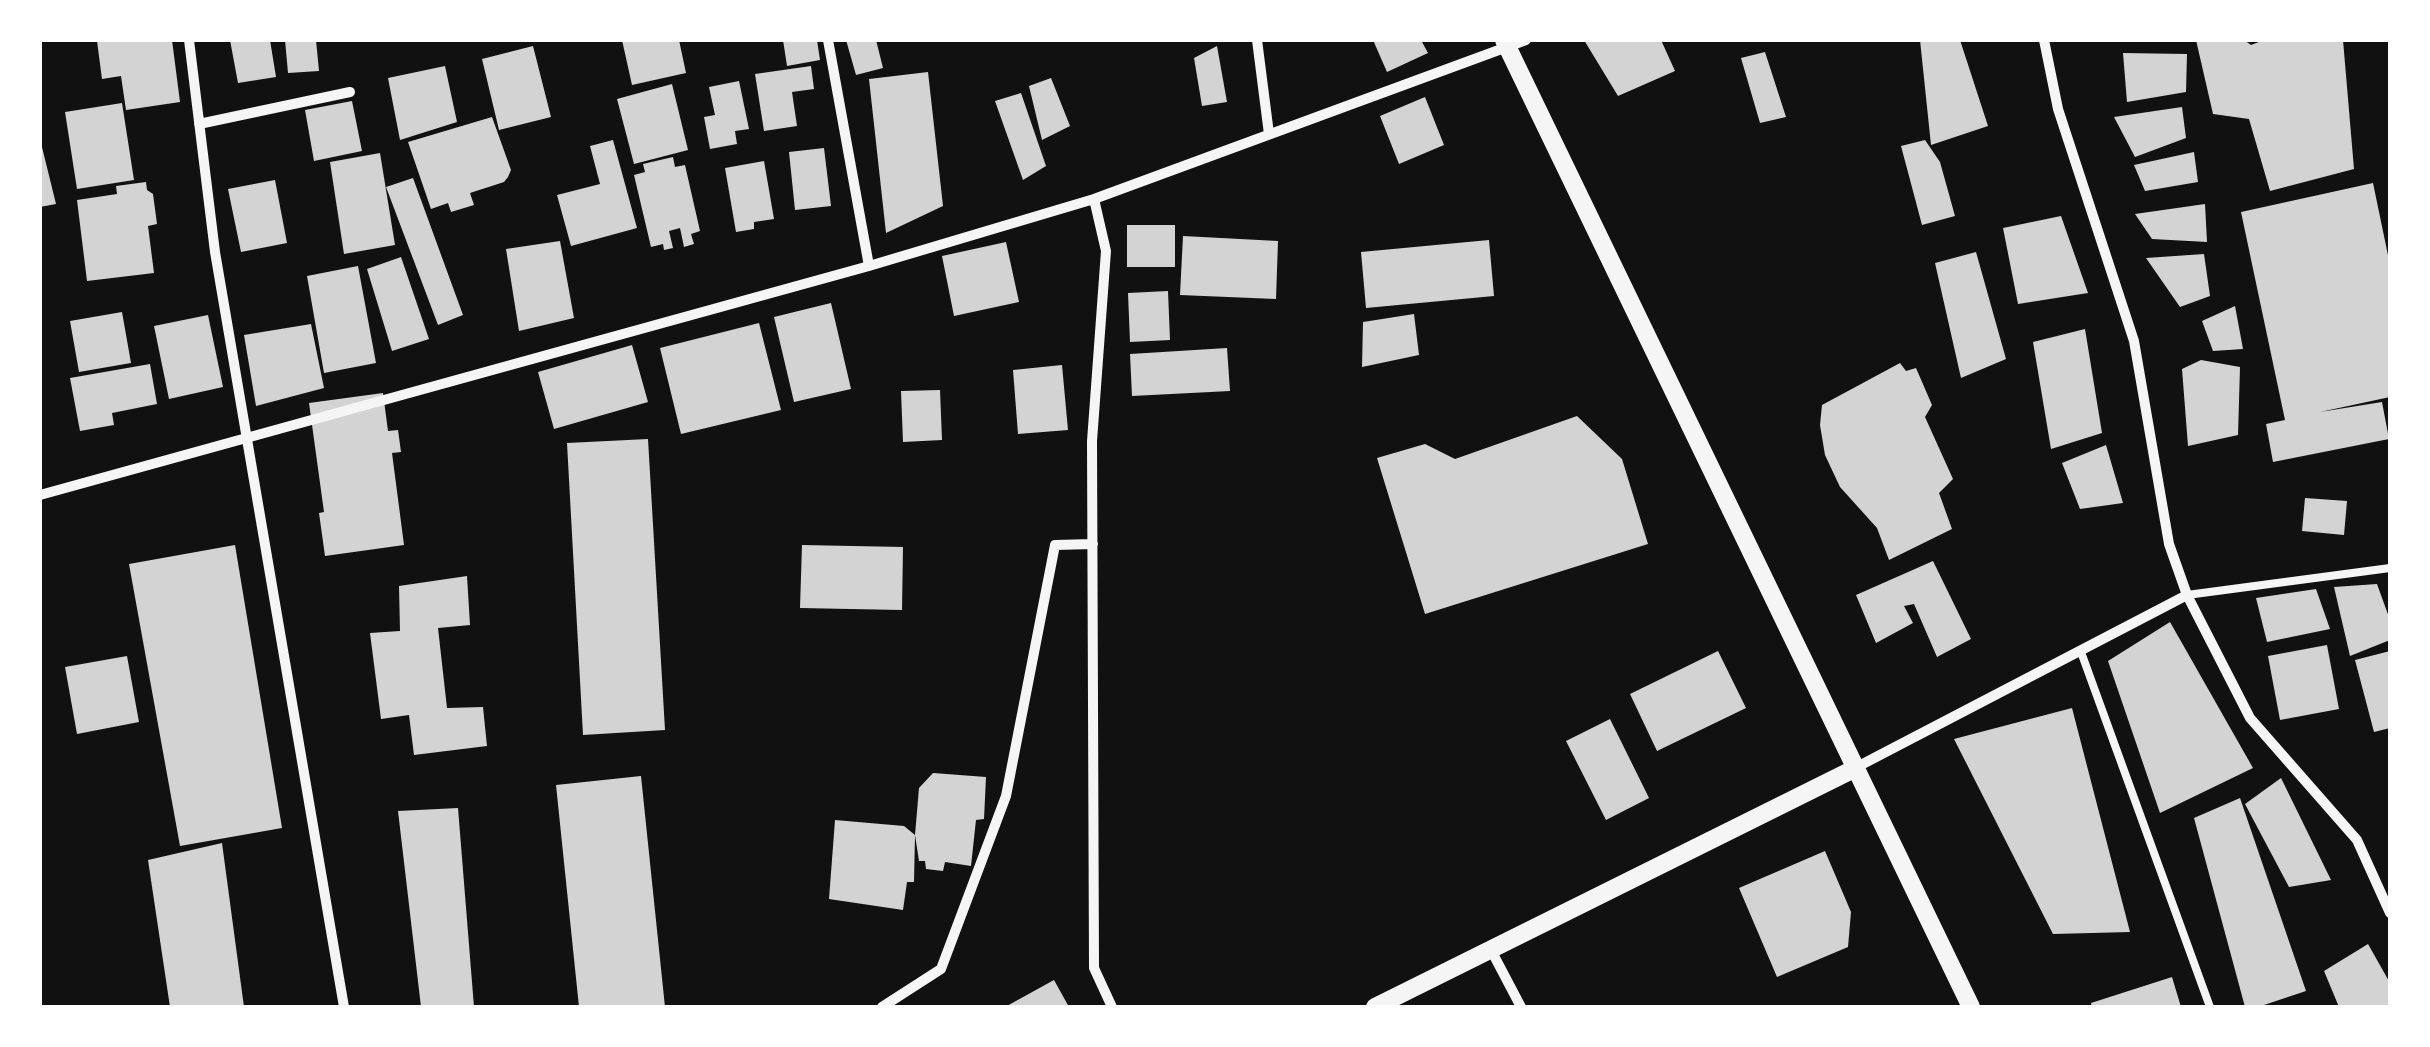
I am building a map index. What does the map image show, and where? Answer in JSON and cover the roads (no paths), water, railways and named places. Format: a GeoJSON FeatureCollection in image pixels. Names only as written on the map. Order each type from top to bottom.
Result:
{"type":"FeatureCollection","features":[{"type":"Feature","properties":{"kind":"street"},"geometry":{"type":"LineString","coordinates":[[188,40],[215,252],[344,1007]]}},
{"type":"Feature","properties":{"kind":"street"},"geometry":{"type":"LineString","coordinates":[[828,40],[869,266]]}},
{"type":"Feature","properties":{"kind":"street"},"geometry":{"type":"LineString","coordinates":[[1257,40],[1269,134]]}},
{"type":"Feature","properties":{"kind":"street"},"geometry":{"type":"LineString","coordinates":[[40,495],[869,266],[1094,199],[1506,43],[1526,40]]}},
{"type":"Feature","properties":{"kind":"street"},"geometry":{"type":"LineString","coordinates":[[2044,40],[2058,109],[2134,341],[2169,544],[2187,595],[2250,718],[2357,840],[2390,912]]}},
{"type":"Feature","properties":{"kind":"street"},"geometry":{"type":"LineString","coordinates":[[1506,43],[1970,1007]]}},
{"type":"Feature","properties":{"kind":"street"},"geometry":{"type":"LineString","coordinates":[[199,124],[350,92]]}},
{"type":"Feature","properties":{"kind":"street"},"geometry":{"type":"LineString","coordinates":[[1094,199],[1106,251],[1092,441],[1094,968],[1112,1007]]}},
{"type":"Feature","properties":{"kind":"street"},"geometry":{"type":"LineString","coordinates":[[882,1007],[941,969],[1006,796],[1055,545],[1093,544]]}},
{"type":"Feature","properties":{"kind":"street"},"geometry":{"type":"LineString","coordinates":[[1375,1007],[1854,769],[2187,595]]}},
{"type":"Feature","properties":{"kind":"street"},"geometry":{"type":"LineString","coordinates":[[1491,950],[1521,1007]]}},
{"type":"Feature","properties":{"kind":"lane"},"geometry":{"type":"LineString","coordinates":[[2187,595],[2390,568]]}},
{"type":"Feature","properties":{"kind":"lane"},"geometry":{"type":"LineString","coordinates":[[2081,652],[2210,1007]]}}]}
